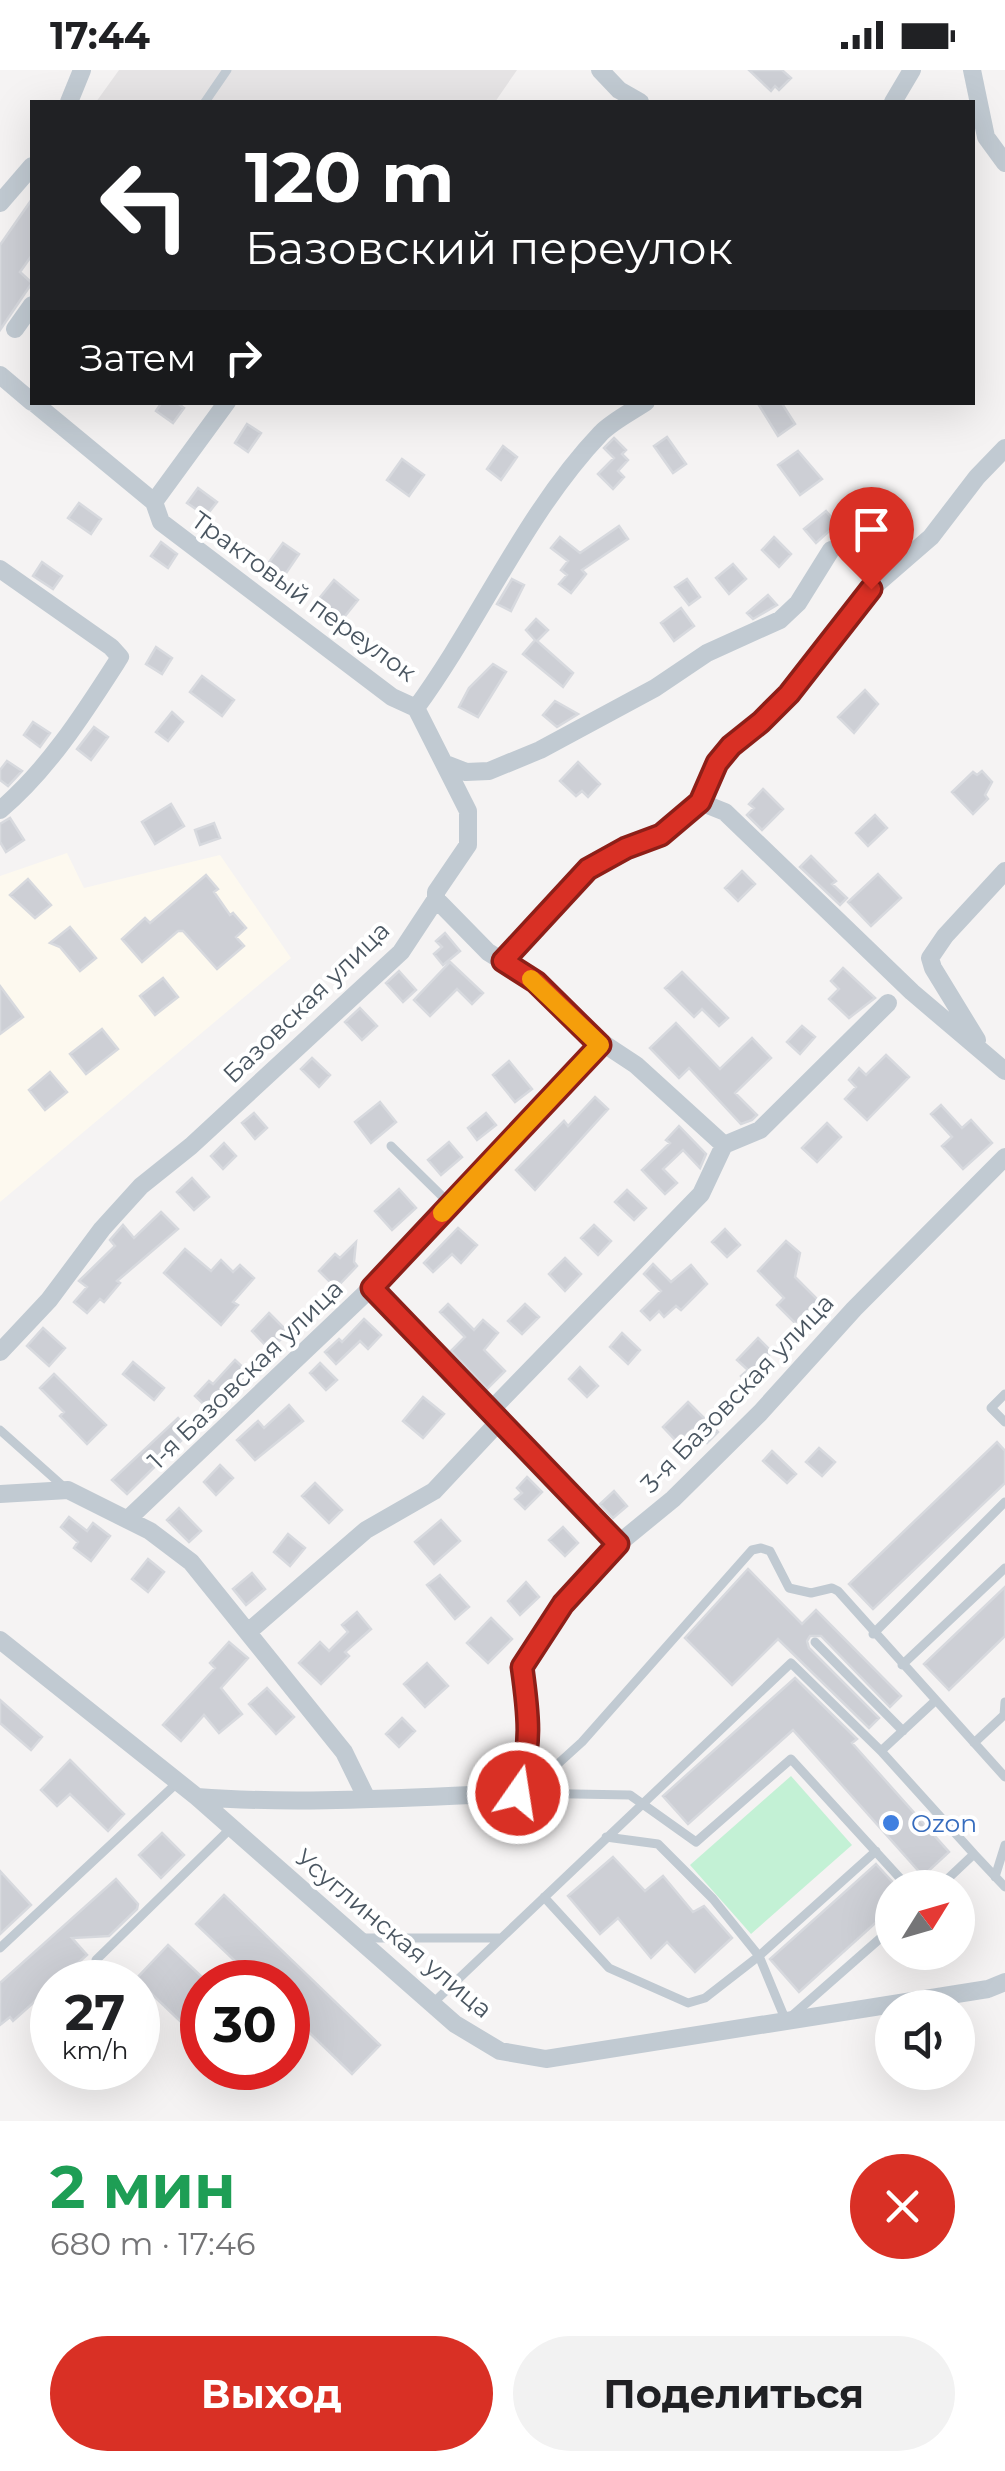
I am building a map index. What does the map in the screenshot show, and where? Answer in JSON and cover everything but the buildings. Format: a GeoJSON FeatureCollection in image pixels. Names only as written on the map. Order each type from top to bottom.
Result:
{"type":"FeatureCollection","features":[{"type":"Feature","properties":{"kind":"street"},"geometry":{"type":"LineString","coordinates":[[69,100],[82,70]]}},
{"type":"Feature","properties":{"kind":"street"},"geometry":{"type":"LineString","coordinates":[[600,70],[618,90],[636,100]]}},
{"type":"Feature","properties":{"kind":"street"},"geometry":{"type":"LineString","coordinates":[[894,100],[912,70]]}},
{"type":"Feature","properties":{"kind":"street"},"geometry":{"type":"LineString","coordinates":[[972,70],[986,137],[1005,164]]}},
{"type":"Feature","properties":{"kind":"street"},"geometry":{"type":"LineString","coordinates":[[0,203],[30,168]]}},
{"type":"Feature","properties":{"kind":"street"},"geometry":{"type":"LineString","coordinates":[[15,329],[30,308]]}},
{"type":"Feature","properties":{"kind":"street","name":"Трактовый переулок"},"geometry":{"type":"LineString","coordinates":[[0,376],[30,400]]}},
{"type":"Feature","properties":{"kind":"street","name":"Трактовый переулок"},"geometry":{"type":"LineString","coordinates":[[37,405],[154,502],[161,522],[392,698],[416,708]]}},
{"type":"Feature","properties":{"kind":"street"},"geometry":{"type":"LineString","coordinates":[[154,502],[225,405]]}},
{"type":"Feature","properties":{"kind":"street"},"geometry":{"type":"LineString","coordinates":[[416,708],[552,494],[604,431],[642,405]]}},
{"type":"Feature","properties":{"kind":"street"},"geometry":{"type":"LineString","coordinates":[[503,961],[588,869],[661,835],[700,802],[717,763],[731,746],[789,694],[871,589],[931,538],[977,477],[1005,448]]}},
{"type":"Feature","properties":{"kind":"street"},"geometry":{"type":"LineString","coordinates":[[448,766],[466,772],[489,771],[540,750],[655,688],[707,653],[780,620],[798,603],[832,550]]}},
{"type":"Feature","properties":{"kind":"street"},"geometry":{"type":"LineString","coordinates":[[0,569],[120,657],[47,759],[0,810]]}},
{"type":"Feature","properties":{"kind":"street","name":"Базовская улица"},"geometry":{"type":"LineString","coordinates":[[0,1352],[49,1300],[102,1228],[140,1186],[190,1146],[401,952],[468,845],[468,811],[416,708]]}},
{"type":"Feature","properties":{"kind":"street"},"geometry":{"type":"LineString","coordinates":[[700,802],[725,812],[912,992],[1005,1071]]}},
{"type":"Feature","properties":{"kind":"street"},"geometry":{"type":"LineString","coordinates":[[980,1048],[930,958],[945,936],[1005,871]]}},
{"type":"Feature","properties":{"kind":"street"},"geometry":{"type":"LineString","coordinates":[[436,896],[488,952],[536,982],[600,1045],[636,1065],[724,1145]]}},
{"type":"Feature","properties":{"kind":"street"},"geometry":{"type":"LineString","coordinates":[[248,1632],[366,1530],[434,1491],[494,1427],[497,1404],[701,1194],[724,1145],[760,1130],[888,1003]]}},
{"type":"Feature","properties":{"kind":"street","name":"1-я Базовская улица"},"geometry":{"type":"LineString","coordinates":[[128,1519],[372,1288],[600,1045]]}},
{"type":"Feature","properties":{"kind":"street","name":"3-я Базовская улица"},"geometry":{"type":"LineString","coordinates":[[518,1793],[529,1738],[522,1667],[563,1604],[618,1544],[673,1499],[760,1413],[854,1309],[1005,1157]]}},
{"type":"Feature","properties":{"kind":"street"},"geometry":{"type":"LineString","coordinates":[[372,1288],[618,1544]]}},
{"type":"Feature","properties":{"kind":"street"},"geometry":{"type":"LineString","coordinates":[[0,1494],[68,1490],[150,1531],[191,1562],[344,1752],[367,1798]]}},
{"type":"Feature","properties":{"kind":"street","name":"Усуглинская улица"},"geometry":{"type":"LineString","coordinates":[[0,1640],[197,1798],[455,2024],[500,2052],[546,2059],[988,1989],[1005,1982]]}},
{"type":"Feature","properties":{"kind":"street"},"geometry":{"type":"LineString","coordinates":[[197,1798],[518,1793]]}},
{"type":"Feature","properties":{"kind":"lane"},"geometry":{"type":"LineString","coordinates":[[206,100],[227,70]]}},
{"type":"Feature","properties":{"kind":"lane"},"geometry":{"type":"LineString","coordinates":[[391,1146],[450,1204]]}},
{"type":"Feature","properties":{"kind":"lane"},"geometry":{"type":"LineString","coordinates":[[1005,1394],[991,1408],[1005,1422]]}},
{"type":"Feature","properties":{"kind":"lane"},"geometry":{"type":"LineString","coordinates":[[0,1430],[68,1490]]}},
{"type":"Feature","properties":{"kind":"lane"},"geometry":{"type":"LineString","coordinates":[[874,1634],[1005,1502]]}},
{"type":"Feature","properties":{"kind":"lane"},"geometry":{"type":"LineString","coordinates":[[518,1793],[550,1772],[582,1742],[752,1550],[761,1548],[770,1552],[789,1588],[810,1593],[832,1588],[838,1591],[1005,1777]]}},
{"type":"Feature","properties":{"kind":"lane"},"geometry":{"type":"LineString","coordinates":[[902,1665],[1005,1568]]}},
{"type":"Feature","properties":{"kind":"lane"},"geometry":{"type":"LineString","coordinates":[[816,1642],[903,1731]]}},
{"type":"Feature","properties":{"kind":"lane"},"geometry":{"type":"LineString","coordinates":[[432,2004],[792,1663],[882,1751],[1005,1888]]}},
{"type":"Feature","properties":{"kind":"lane"},"geometry":{"type":"LineString","coordinates":[[882,1751],[935,1702]]}},
{"type":"Feature","properties":{"kind":"lane"},"geometry":{"type":"LineString","coordinates":[[974,1743],[1004,1715],[1005,1702]]}},
{"type":"Feature","properties":{"kind":"lane"},"geometry":{"type":"LineString","coordinates":[[518,1793],[630,1795],[696,1842],[791,1758],[893,1870]]}},
{"type":"Feature","properties":{"kind":"lane"},"geometry":{"type":"LineString","coordinates":[[0,1948],[178,1782]]}},
{"type":"Feature","properties":{"kind":"lane"},"geometry":{"type":"LineString","coordinates":[[96,1960],[232,1828]]}},
{"type":"Feature","properties":{"kind":"lane"},"geometry":{"type":"LineString","coordinates":[[606,1837],[658,1844],[713,1899],[760,1956],[786,2021],[875,1943]]}},
{"type":"Feature","properties":{"kind":"lane"},"geometry":{"type":"LineString","coordinates":[[995,1877],[1005,1846]]}},
{"type":"Feature","properties":{"kind":"lane"},"geometry":{"type":"LineString","coordinates":[[544,1896],[609,1968],[688,2003],[705,1998],[760,1956],[876,1851]]}},
{"type":"Feature","properties":{"kind":"lane"},"geometry":{"type":"LineString","coordinates":[[957,1870],[974,1854]]}},
{"type":"Feature","properties":{"kind":"lane"},"geometry":{"type":"LineString","coordinates":[[358,1938],[500,1938]]}},
{"type":"Feature","properties":{"kind":"shaded area"},"geometry":{"type":"Polygon","coordinates":[[[119,70],[517,70],[496,100],[97,100],[119,70]]]}},
{"type":"Feature","properties":{"kind":"shaded area"},"geometry":{"type":"Polygon","coordinates":[[[67,853],[84,888],[220,855],[291,958],[0,1202],[0,876],[67,853]]]}},
{"type":"Feature","properties":{"kind":"green space"},"geometry":{"type":"Polygon","coordinates":[[[791,1776],[852,1845],[751,1934],[690,1865],[791,1776]]]}},
{"type":"Feature","properties":{"kind":"slow traffic"},"geometry":{"type":"LineString","coordinates":[[442,1213],[600,1045],[531,979]]}},
{"type":"Feature","properties":{"kind":"place","name":"Ozon"},"geometry":{"type":"Point","coordinates":[891,1823]}},
{"type":"Feature","properties":{"kind":"route"},"geometry":{"type":"LineString","coordinates":[[518,1793],[528,1756],[530,1720],[522,1667],[563,1604],[618,1544],[372,1288],[600,1045],[536,982],[503,961],[588,869],[661,835],[700,802],[717,763],[789,694],[871,589]]}}]}
